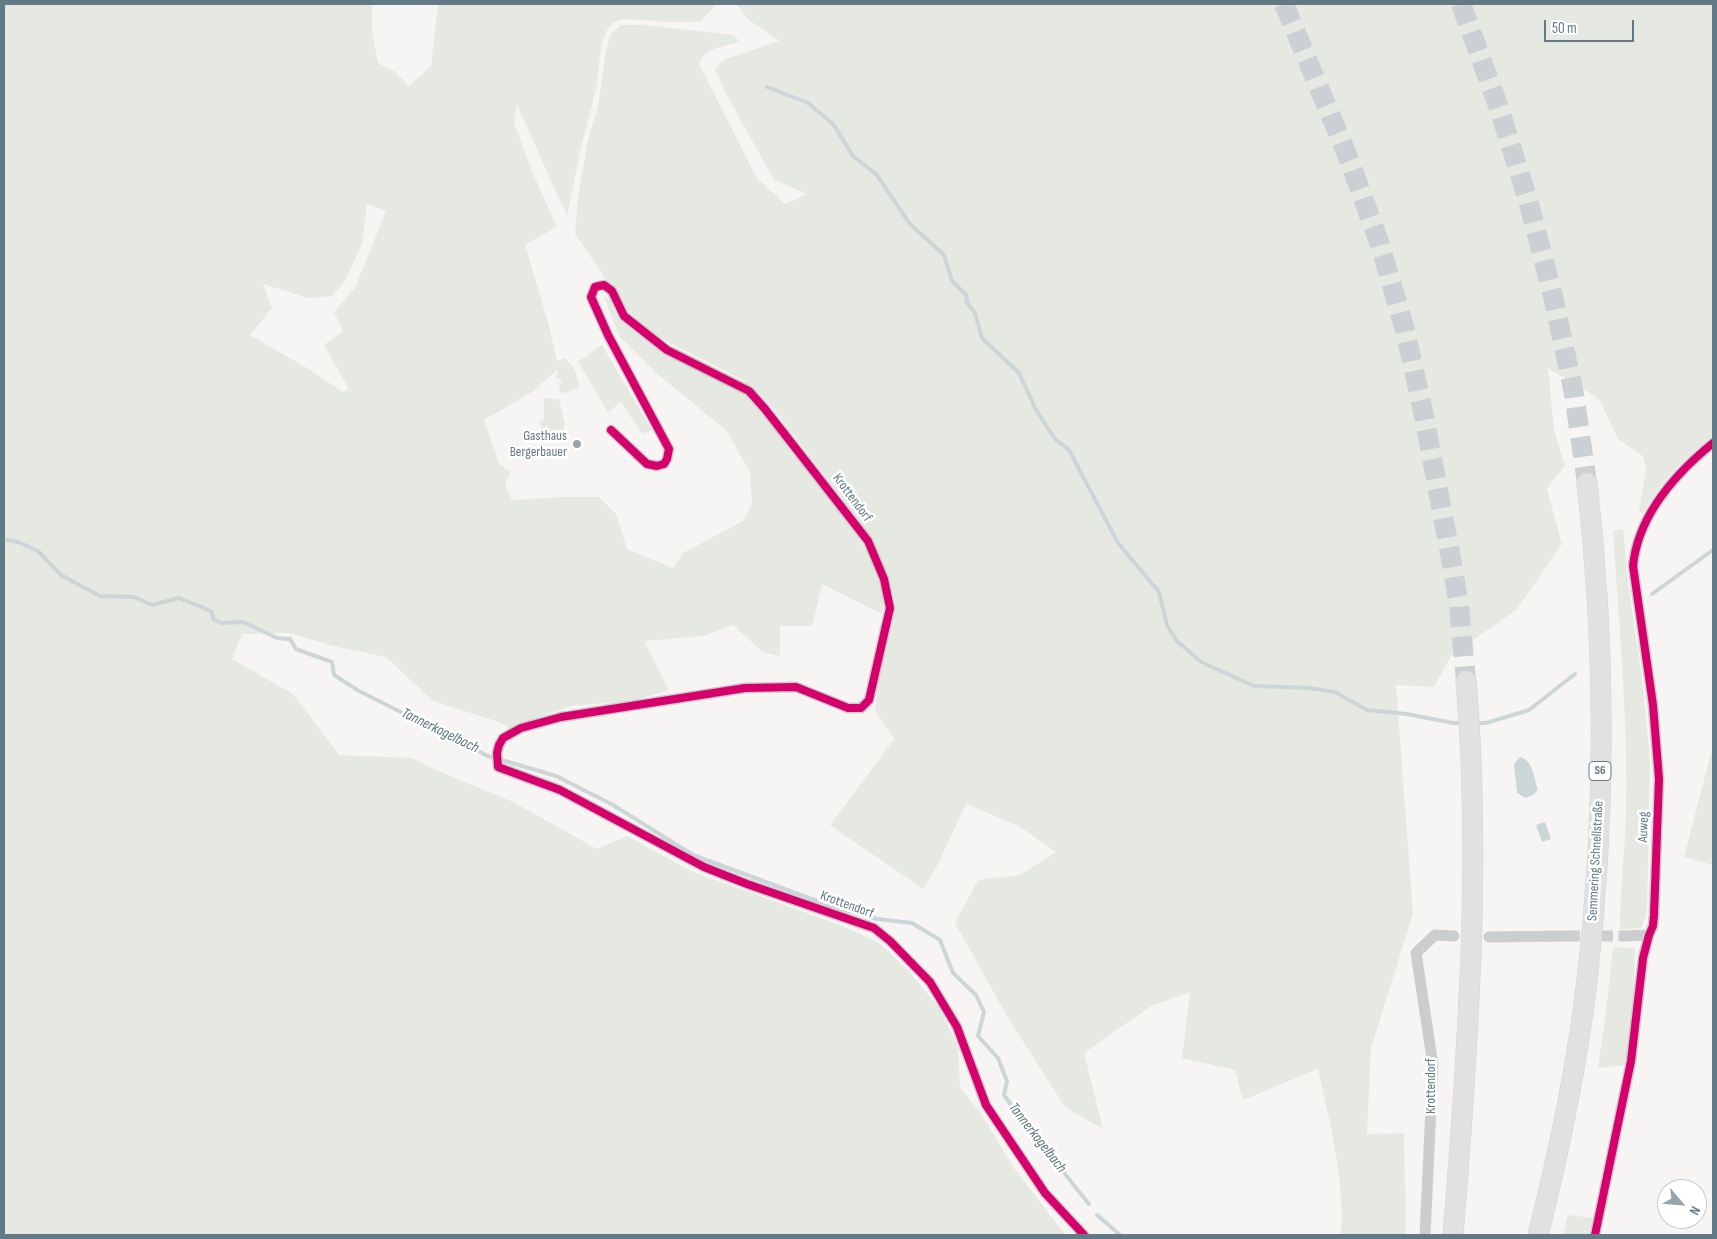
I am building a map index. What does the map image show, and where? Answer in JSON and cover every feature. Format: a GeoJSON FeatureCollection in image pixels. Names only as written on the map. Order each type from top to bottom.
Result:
{"type":"FeatureCollection","features":[{"type":"Feature","properties":{"kind":"highway","name":"Semmering Schnellstraße"},"geometry":{"type":"LineString","coordinates":[[1538,1235],[1564,1121],[1575,1058],[1587,981],[1595,888],[1601,728],[1598,601],[1587,482]]}},
{"type":"Feature","properties":{"kind":"highway"},"geometry":{"type":"LineString","coordinates":[[1453,1235],[1464,1107],[1473,900],[1473,822],[1466,681]]}},
{"type":"Feature","properties":{"kind":"street","name":"Krottendorf"},"geometry":{"type":"LineString","coordinates":[[611,430],[647,464],[657,466],[664,464],[667,459],[669,448],[608,335],[591,297],[594,287],[604,285],[612,291],[624,316],[668,350],[749,391],[766,409],[868,541],[884,579],[890,608],[869,700],[862,708],[848,708],[796,687],[745,688],[561,717],[521,728],[503,738],[499,745],[498,767],[560,790],[704,867],[874,928],[890,941],[930,982],[957,1027],[986,1105],[1045,1193],[1084,1235]]}},
{"type":"Feature","properties":{"kind":"street","name":"Auweg"},"geometry":{"type":"LineString","coordinates":[[1595,1235],[1631,1061],[1643,958],[1653,926],[1654,915],[1659,779],[1653,705],[1633,566],[1634,551],[1646,521],[1660,497],[1678,474],[1713,443]]}},
{"type":"Feature","properties":{"kind":"street","name":"Krottendorf"},"geometry":{"type":"LineString","coordinates":[[1425,1235],[1433,1065],[1416,953],[1435,935],[1454,936]]}},
{"type":"Feature","properties":{"kind":"street"},"geometry":{"type":"LineString","coordinates":[[1624,936],[1649,935]]}},
{"type":"Feature","properties":{"kind":"street"},"geometry":{"type":"LineString","coordinates":[[1489,937],[1569,936]]}},
{"type":"Feature","properties":{"kind":"shaded area"},"geometry":{"type":"Polygon","coordinates":[[[4,4],[372,4],[372,32],[378,63],[394,71],[409,86],[431,66],[438,4],[717,4],[700,22],[626,19],[614,22],[606,32],[601,46],[597,85],[580,152],[567,216],[517,105],[514,123],[531,169],[557,227],[525,245],[549,326],[557,361],[565,358],[574,368],[580,387],[560,393],[559,388],[562,380],[556,378],[558,369],[532,392],[484,420],[499,464],[510,472],[505,485],[512,500],[599,497],[616,514],[627,549],[673,568],[683,553],[743,521],[752,504],[750,472],[726,430],[657,374],[619,336],[604,296],[610,300],[616,314],[633,329],[748,395],[847,519],[865,549],[880,582],[884,602],[882,614],[822,584],[812,626],[780,626],[780,656],[763,652],[733,625],[704,636],[644,641],[669,690],[632,701],[571,706],[509,728],[499,722],[433,701],[386,657],[333,646],[289,633],[242,634],[232,659],[293,694],[339,755],[412,758],[513,802],[597,849],[627,836],[693,872],[840,925],[879,943],[907,969],[940,1009],[958,1047],[960,1087],[979,1111],[1014,1168],[1067,1235],[4,1235],[4,4]],[[367,204],[362,244],[345,281],[332,296],[308,298],[263,284],[272,308],[250,335],[307,368],[343,392],[349,389],[324,345],[343,331],[334,312],[355,288],[386,211],[367,204]]]}},
{"type":"Feature","properties":{"kind":"shaded area"},"geometry":{"type":"Polygon","coordinates":[[[736,4],[1713,4],[1713,436],[1692,453],[1665,480],[1643,514],[1639,511],[1646,470],[1643,456],[1618,439],[1599,399],[1548,368],[1554,430],[1565,465],[1547,489],[1562,544],[1517,609],[1451,656],[1434,687],[1396,685],[1413,914],[1371,1048],[1367,1134],[1404,1133],[1406,1235],[1341,1235],[1342,1214],[1339,1172],[1318,1069],[1243,1100],[1235,1070],[1182,1058],[1190,992],[1151,1006],[1084,1053],[1103,1129],[1065,1107],[1008,1018],[955,923],[978,880],[1020,875],[1056,852],[1017,825],[966,804],[938,864],[923,889],[830,825],[894,739],[875,711],[879,672],[895,602],[887,572],[859,520],[770,404],[743,380],[662,339],[634,320],[575,234],[578,196],[588,140],[598,106],[606,50],[610,35],[621,25],[643,25],[734,35],[740,42],[711,50],[702,58],[699,64],[756,177],[785,204],[807,194],[774,180],[725,92],[715,69],[723,60],[779,41],[749,20],[736,4]]]}},
{"type":"Feature","properties":{"kind":"shaded area"},"geometry":{"type":"Polygon","coordinates":[[[602,345],[652,430],[642,434],[621,402],[608,412],[578,362],[602,345]]]}},
{"type":"Feature","properties":{"kind":"shaded area"},"geometry":{"type":"Polygon","coordinates":[[[544,398],[559,399],[565,424],[564,430],[542,432],[540,421],[544,419],[544,398]]]}},
{"type":"Feature","properties":{"kind":"shaded area"},"geometry":{"type":"Polygon","coordinates":[[[1623,529],[1628,582],[1643,685],[1650,761],[1647,910],[1642,928],[1620,929],[1626,812],[1626,742],[1613,531],[1623,529]]]}},
{"type":"Feature","properties":{"kind":"shaded area"},"geometry":{"type":"Polygon","coordinates":[[[1713,745],[1713,865],[1684,857],[1713,745]]]}},
{"type":"Feature","properties":{"kind":"shaded area"},"geometry":{"type":"Polygon","coordinates":[[[1520,757],[1528,762],[1538,790],[1526,798],[1517,793],[1514,764],[1520,757]]]}},
{"type":"Feature","properties":{"kind":"shaded area"},"geometry":{"type":"Polygon","coordinates":[[[1545,822],[1551,839],[1542,842],[1536,825],[1545,822]]]}},
{"type":"Feature","properties":{"kind":"shaded area"},"geometry":{"type":"Polygon","coordinates":[[[1613,947],[1635,948],[1634,998],[1625,1065],[1598,1068],[1606,1012],[1613,947]]]}},
{"type":"Feature","properties":{"kind":"shaded area"},"geometry":{"type":"Polygon","coordinates":[[[1568,1215],[1593,1218],[1589,1235],[1563,1235],[1568,1215]]]}},
{"type":"Feature","properties":{"kind":"waterway"},"geometry":{"type":"LineString","coordinates":[[767,87],[808,103],[833,124],[853,156],[876,174],[910,224],[944,255],[952,281],[966,295],[967,303],[975,313],[982,338],[1019,373],[1036,410],[1055,439],[1069,450],[1118,543],[1159,592],[1167,625],[1177,641],[1201,662],[1254,686],[1309,688],[1335,692],[1367,710],[1463,723]]}},
{"type":"Feature","properties":{"kind":"waterway","name":"Tannerkogelbach"},"geometry":{"type":"LineString","coordinates":[[4,539],[18,542],[38,551],[61,575],[100,596],[134,597],[152,605],[179,598],[211,611],[214,620],[222,623],[243,622],[277,638],[290,639],[296,649],[332,662],[334,675],[359,691],[488,756],[556,776],[613,805],[693,855],[828,905],[877,919],[912,923],[940,940],[953,973],[976,995],[984,1012],[978,1036],[998,1058],[1007,1081],[1004,1095],[1089,1204]]}},
{"type":"Feature","properties":{"kind":"waterway"},"geometry":{"type":"LineString","coordinates":[[1652,594],[1713,550]]}},
{"type":"Feature","properties":{"kind":"waterway"},"geometry":{"type":"LineString","coordinates":[[1475,723],[1486,723],[1529,710],[1575,674]]}},
{"type":"Feature","properties":{"kind":"waterway","name":"Tannerkogelbach"},"geometry":{"type":"LineString","coordinates":[[1097,1215],[1120,1235]]}},
{"type":"Feature","properties":{"kind":"tunnel"},"geometry":{"type":"LineString","coordinates":[[1284,4],[1350,162],[1380,245],[1405,330],[1424,416],[1452,564],[1459,606],[1466,681]]}},
{"type":"Feature","properties":{"kind":"tunnel"},"geometry":{"type":"LineString","coordinates":[[1461,4],[1499,108],[1528,200],[1553,296],[1574,394],[1587,483]]}},
{"type":"Feature","properties":{"kind":"tunnel"},"geometry":{"type":"LineString","coordinates":[[1569,936],[1624,936]]}},
{"type":"Feature","properties":{"kind":"cycle path"},"geometry":{"type":"LineString","coordinates":[[611,430],[647,464],[657,466],[664,464],[667,459],[669,449],[608,335],[591,297],[595,287],[604,285],[612,291],[624,316],[667,350],[749,391],[868,541],[884,579],[890,608],[869,700],[861,708],[848,708],[796,687],[745,688],[561,717],[521,728],[503,738],[497,753],[498,767],[560,790],[704,867],[874,928],[890,941],[930,982],[957,1027],[986,1105],[1045,1193],[1084,1235]]}},
{"type":"Feature","properties":{"kind":"cycle path"},"geometry":{"type":"LineString","coordinates":[[1595,1235],[1631,1061],[1643,958],[1653,926],[1654,915],[1659,779],[1653,705],[1633,566],[1636,547],[1650,513],[1672,482],[1713,443]]}},
{"type":"Feature","properties":{"kind":"place","name":"Gasthaus Bergerbauer"},"geometry":{"type":"Point","coordinates":[577,444]}}]}
